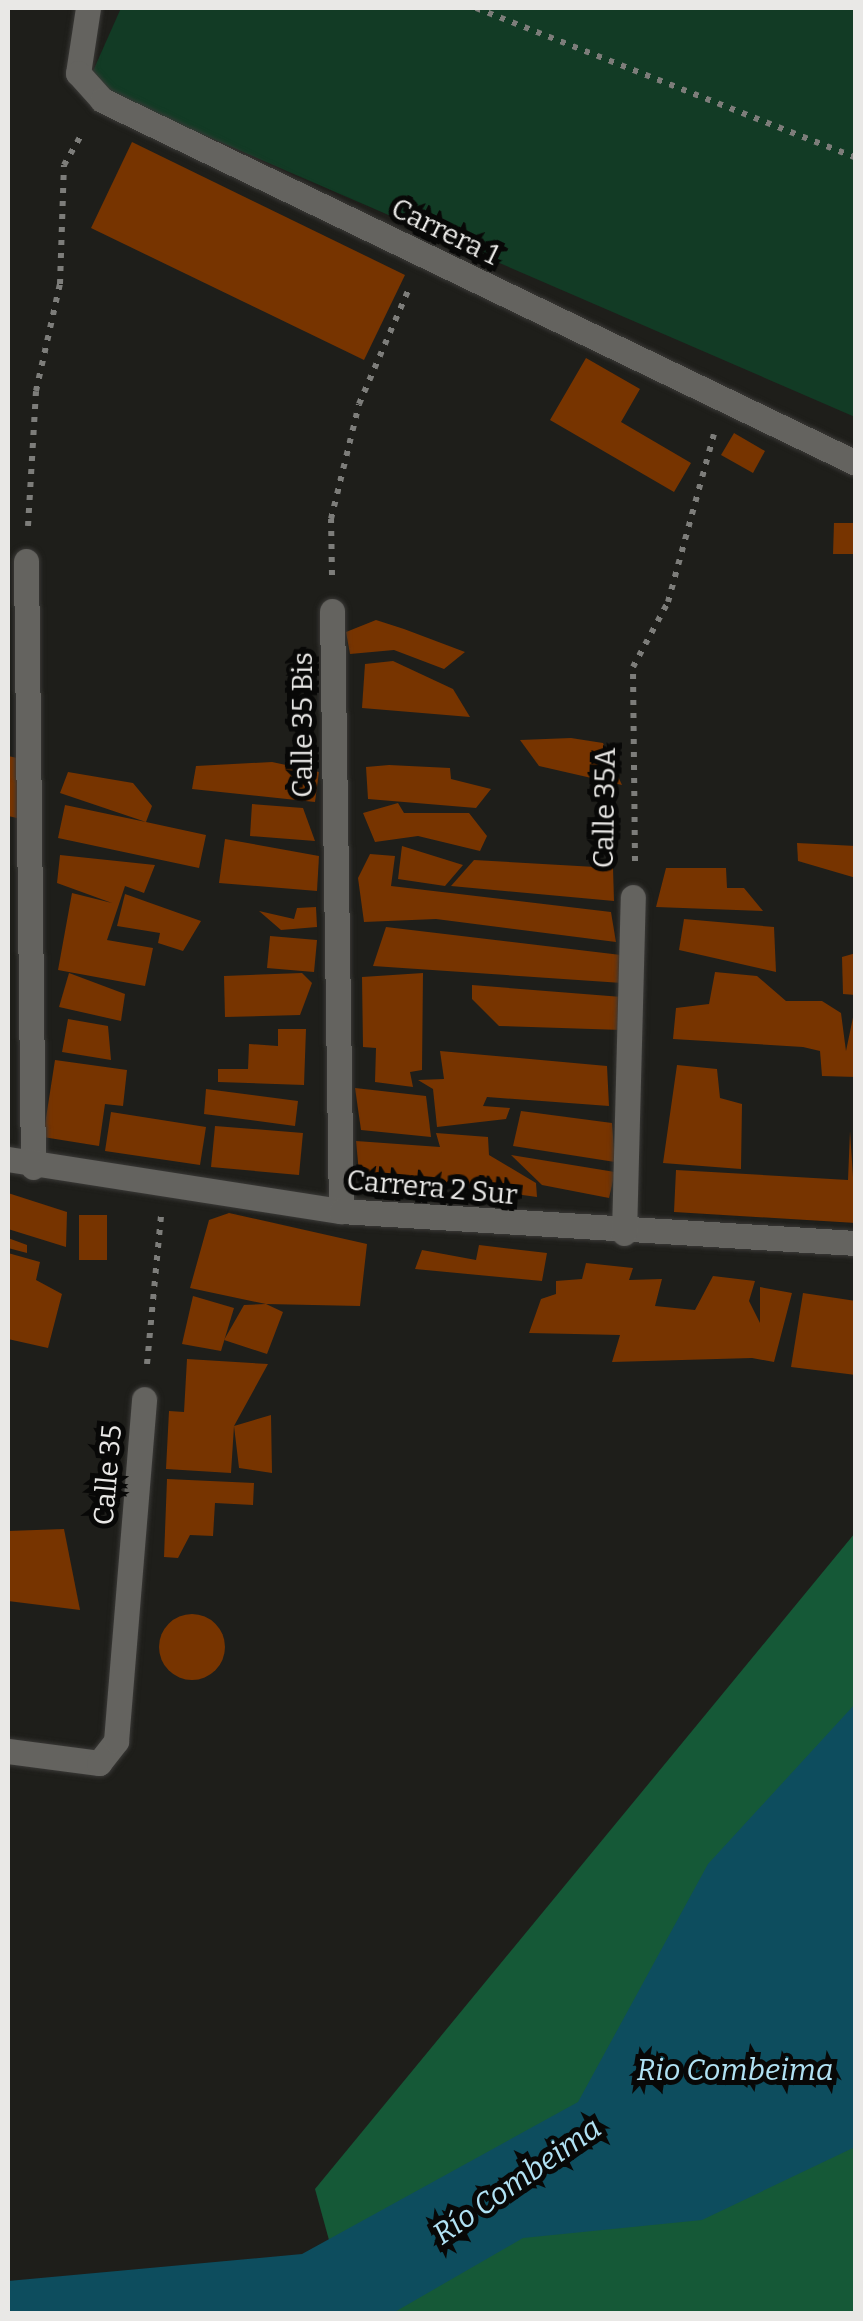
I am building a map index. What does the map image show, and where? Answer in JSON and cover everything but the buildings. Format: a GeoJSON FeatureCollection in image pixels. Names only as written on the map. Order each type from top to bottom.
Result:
{"type":"FeatureCollection","features":[{"type":"Feature","properties":{"kind":"street"},"geometry":{"type":"LineString","coordinates":[[88,8],[78,73],[102,100]]}},
{"type":"Feature","properties":{"kind":"street","name":"Carrera 1"},"geometry":{"type":"LineString","coordinates":[[102,100],[856,463]]}},
{"type":"Feature","properties":{"kind":"street"},"geometry":{"type":"LineString","coordinates":[[26,560],[32,1167]]}},
{"type":"Feature","properties":{"kind":"street","name":"Calle 35 Bis"},"geometry":{"type":"LineString","coordinates":[[332,612],[341,1211]]}},
{"type":"Feature","properties":{"kind":"street","name":"Calle 35A"},"geometry":{"type":"LineString","coordinates":[[624,1234],[632,898]]}},
{"type":"Feature","properties":{"kind":"street","name":"Carrera 2 Sur"},"geometry":{"type":"LineString","coordinates":[[8,1159],[32,1167],[341,1211],[624,1234],[856,1243]]}},
{"type":"Feature","properties":{"kind":"street","name":"Calle 35"},"geometry":{"type":"LineString","coordinates":[[8,1751],[99,1763],[116,1742],[144,1399]]}},
{"type":"Feature","properties":{"kind":"path"},"geometry":{"type":"LineString","coordinates":[[476,8],[856,158]]}},
{"type":"Feature","properties":{"kind":"path"},"geometry":{"type":"LineString","coordinates":[[26,560],[36,391],[60,284],[64,165],[102,100]]}},
{"type":"Feature","properties":{"kind":"path"},"geometry":{"type":"LineString","coordinates":[[332,612],[332,519],[359,404],[423,255]]}},
{"type":"Feature","properties":{"kind":"path","name":"Calle 35A"},"geometry":{"type":"LineString","coordinates":[[632,898],[632,667],[668,602],[724,400]]}},
{"type":"Feature","properties":{"kind":"path","name":"Calle 35"},"geometry":{"type":"LineString","coordinates":[[144,1399],[164,1186]]}},
{"type":"Feature","properties":{"kind":"green space"},"geometry":{"type":"Polygon","coordinates":[[[121,8],[855,8],[855,417],[116,97],[93,71],[121,8]]]}},
{"type":"Feature","properties":{"kind":"green space"},"geometry":{"type":"Polygon","coordinates":[[[855,1533],[855,2313],[349,2313],[315,2189],[855,1533]]]}},
{"type":"Feature","properties":{"kind":"water","name":"Rio Combeima"},"geometry":{"type":"Polygon","coordinates":[[[855,1704],[855,2147],[702,2220],[523,2238],[393,2313],[8,2313],[8,2281],[302,2254],[578,2102],[708,1864],[855,1704]]]}},
{"type":"Feature","properties":{"kind":"water label","name":"Río Combeima"},"geometry":{"type":"Point","coordinates":[517,2181]}}]}
